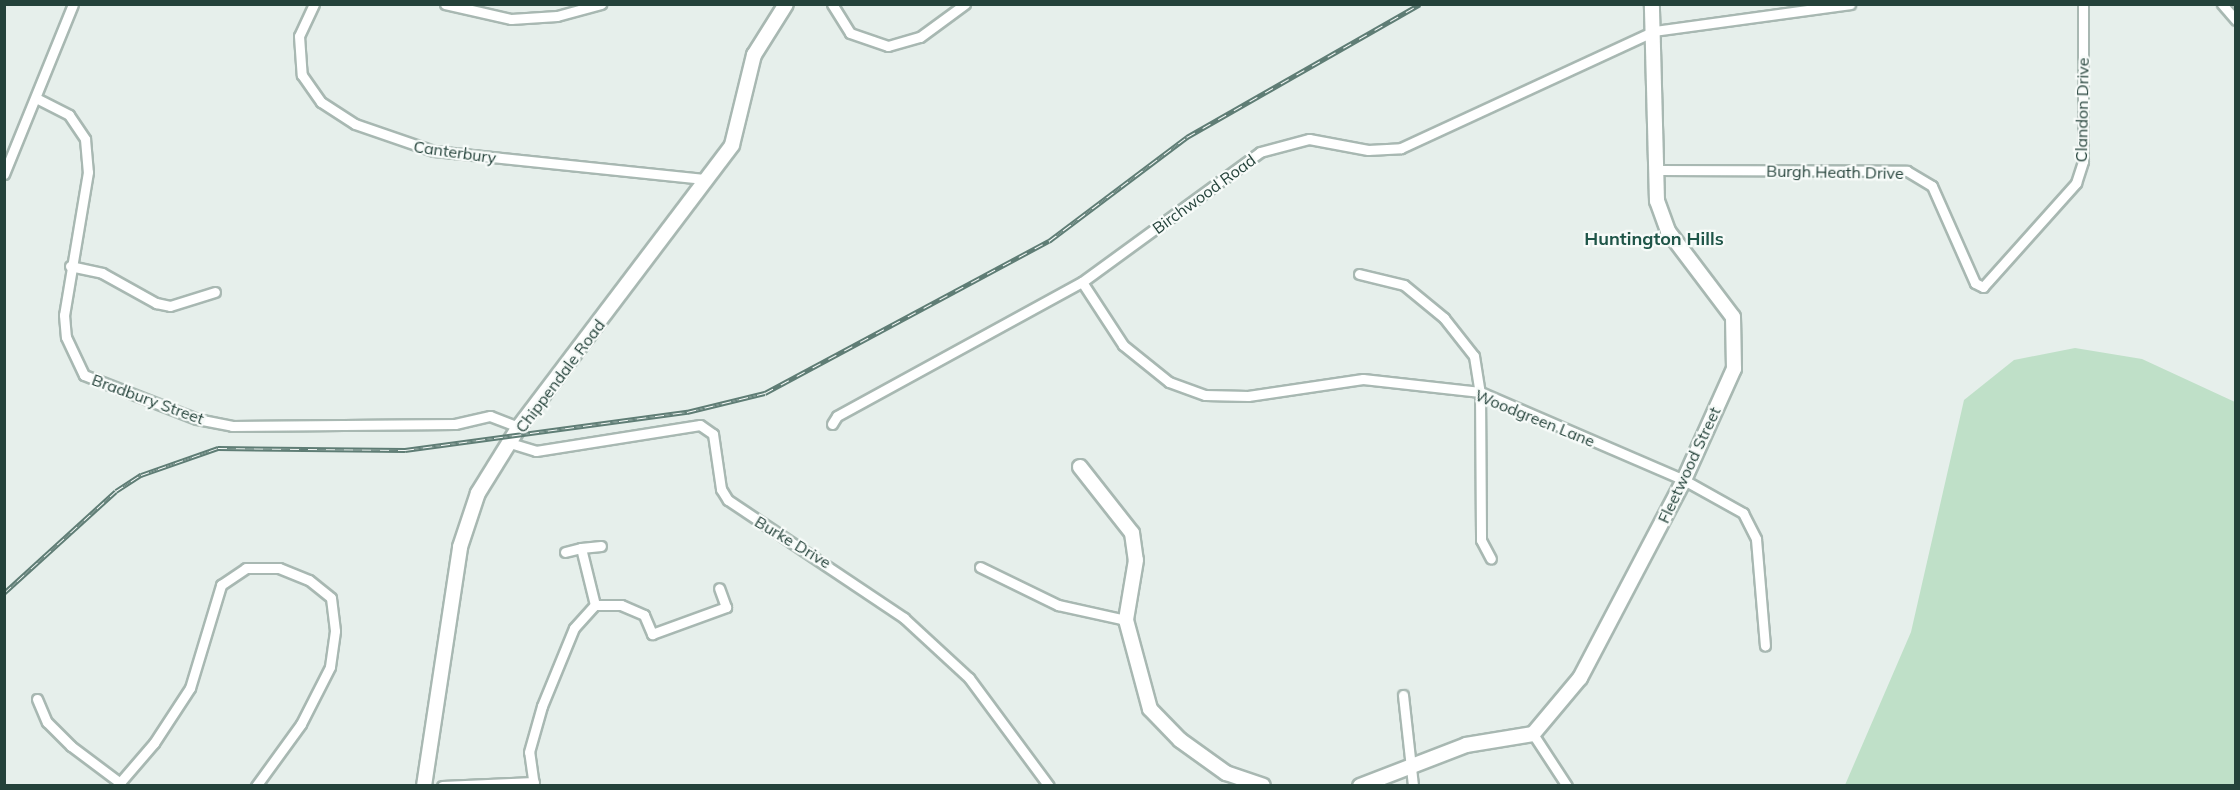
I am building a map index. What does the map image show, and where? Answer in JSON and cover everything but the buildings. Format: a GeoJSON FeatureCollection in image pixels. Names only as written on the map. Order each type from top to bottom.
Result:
{"type":"FeatureCollection","features":[{"type":"Feature","properties":{"kind":"street"},"geometry":{"type":"LineString","coordinates":[[4,174],[73,4]]}},
{"type":"Feature","properties":{"kind":"street","name":"Canterbury"},"geometry":{"type":"LineString","coordinates":[[314,4],[299,36],[302,75],[321,102],[363,128],[434,152],[707,179]]}},
{"type":"Feature","properties":{"kind":"street"},"geometry":{"type":"LineString","coordinates":[[445,4],[511,19],[566,15],[601,4]]}},
{"type":"Feature","properties":{"kind":"street","name":"Chippendale Road"},"geometry":{"type":"LineString","coordinates":[[424,786],[460,548],[478,493],[519,427],[732,145],[754,55],[786,4]]}},
{"type":"Feature","properties":{"kind":"street"},"geometry":{"type":"LineString","coordinates":[[832,4],[850,33],[888,46],[920,37],[965,4]]}},
{"type":"Feature","properties":{"kind":"street","name":"Fleetwood Street"},"geometry":{"type":"LineString","coordinates":[[1533,734],[1580,678],[1684,480],[1734,369],[1733,316],[1668,231],[1657,201],[1652,4]]}},
{"type":"Feature","properties":{"kind":"street","name":"Birchwood Road"},"geometry":{"type":"LineString","coordinates":[[832,424],[837,416],[1082,282],[1260,152],[1309,139],[1368,150],[1401,148],[1654,31],[1850,4]]}},
{"type":"Feature","properties":{"kind":"street","name":"Clandon Drive"},"geometry":{"type":"LineString","coordinates":[[1983,287],[2076,183],[2083,161],[2083,4]]}},
{"type":"Feature","properties":{"kind":"street"},"geometry":{"type":"LineString","coordinates":[[2222,4],[2235,20]]}},
{"type":"Feature","properties":{"kind":"street","name":"Bradbury Street"},"geometry":{"type":"LineString","coordinates":[[36,98],[69,115],[86,139],[88,172],[70,266],[66,337],[84,375],[197,419],[254,426],[456,424],[490,416],[519,427]]}},
{"type":"Feature","properties":{"kind":"street","name":"Burgh Heath Drive"},"geometry":{"type":"LineString","coordinates":[[1657,170],[1907,171],[1932,186],[1975,283],[1983,287]]}},
{"type":"Feature","properties":{"kind":"street"},"geometry":{"type":"LineString","coordinates":[[70,266],[102,273],[156,303],[188,302],[215,292]]}},
{"type":"Feature","properties":{"kind":"street"},"geometry":{"type":"LineString","coordinates":[[1359,274],[1404,285],[1444,318],[1474,356],[1480,392],[1481,540],[1491,559]]}},
{"type":"Feature","properties":{"kind":"street","name":"Woodgreen Lane"},"geometry":{"type":"LineString","coordinates":[[1082,282],[1123,345],[1169,382],[1205,395],[1248,396],[1363,379],[1480,392],[1684,480],[1743,513],[1756,539],[1765,646]]}},
{"type":"Feature","properties":{"kind":"street","name":"Burke Drive"},"geometry":{"type":"LineString","coordinates":[[510,443],[536,451],[700,425],[713,434],[721,489],[728,500],[904,618],[969,678],[1049,786]]}},
{"type":"Feature","properties":{"kind":"street"},"geometry":{"type":"LineString","coordinates":[[1080,467],[1132,533],[1136,560],[1126,620],[1150,709],[1180,740],[1226,773],[1263,786]]}},
{"type":"Feature","properties":{"kind":"street"},"geometry":{"type":"LineString","coordinates":[[565,552],[601,546]]}},
{"type":"Feature","properties":{"kind":"street"},"geometry":{"type":"LineString","coordinates":[[581,548],[595,604]]}},
{"type":"Feature","properties":{"kind":"street"},"geometry":{"type":"LineString","coordinates":[[980,567],[1058,605],[1126,620]]}},
{"type":"Feature","properties":{"kind":"street"},"geometry":{"type":"LineString","coordinates":[[37,699],[55,730],[118,784],[154,742],[190,688],[221,585],[246,568],[279,568],[309,580],[331,598],[335,631],[330,667],[301,724],[256,786]]}},
{"type":"Feature","properties":{"kind":"street"},"geometry":{"type":"LineString","coordinates":[[595,604],[621,605],[644,615],[652,634],[726,607],[719,588]]}},
{"type":"Feature","properties":{"kind":"street"},"geometry":{"type":"LineString","coordinates":[[442,786],[534,784],[530,752],[574,628],[595,604]]}},
{"type":"Feature","properties":{"kind":"street"},"geometry":{"type":"LineString","coordinates":[[1403,695],[1413,786]]}},
{"type":"Feature","properties":{"kind":"street"},"geometry":{"type":"LineString","coordinates":[[1360,786],[1412,768],[1466,745],[1533,734],[1567,786]]}},
{"type":"Feature","properties":{"kind":"green space"},"geometry":{"type":"Polygon","coordinates":[[[2075,348],[2142,359],[2235,402],[2235,785],[1845,785],[1911,632],[1964,400],[2014,360],[2075,348]]]}},
{"type":"Feature","properties":{"kind":"railway"},"geometry":{"type":"LineString","coordinates":[[4,593],[116,491],[141,475],[218,448],[405,450],[687,412],[765,393],[1049,241],[1187,137],[1420,4]]}},
{"type":"Feature","properties":{"kind":"district","name":"Huntington Hills"},"geometry":{"type":"Point","coordinates":[1654,239]}}]}
